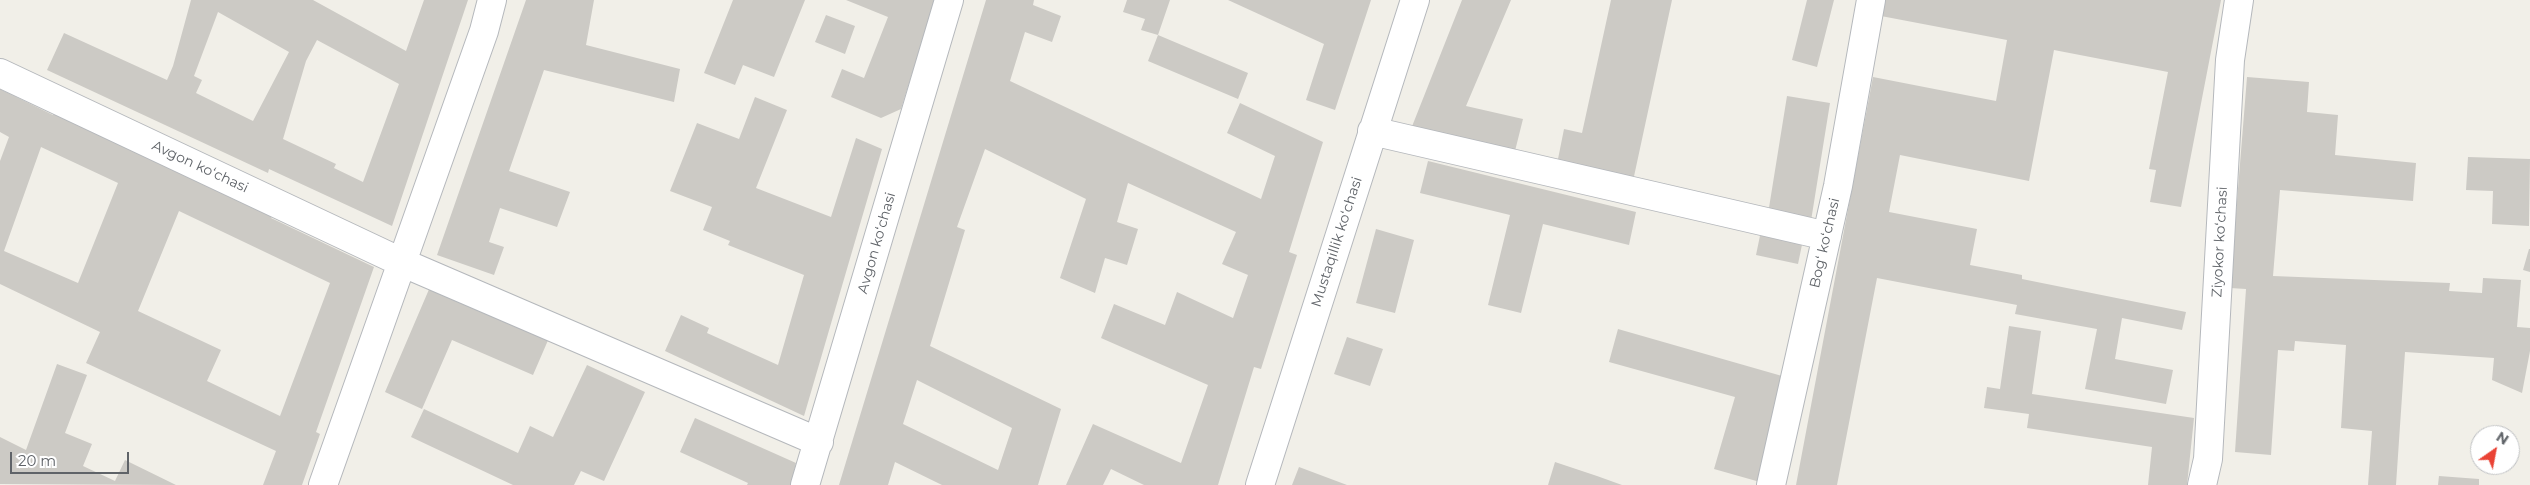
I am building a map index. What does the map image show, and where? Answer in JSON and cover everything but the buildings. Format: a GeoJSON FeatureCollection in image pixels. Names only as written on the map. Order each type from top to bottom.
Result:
{"type":"FeatureCollection","features":[{"type":"Feature","properties":{"kind":"street"},"geometry":{"type":"LineString","coordinates":[[324,485],[484,31],[492,0]]}},
{"type":"Feature","properties":{"kind":"street","name":"Avgon koʻchasi"},"geometry":{"type":"LineString","coordinates":[[805,485],[949,0]]}},
{"type":"Feature","properties":{"kind":"street","name":"Mustaqillik koʻchasi"},"geometry":{"type":"LineString","coordinates":[[1260,485],[1415,0]]}},
{"type":"Feature","properties":{"kind":"street","name":"Bogʻ koʻchasi"},"geometry":{"type":"LineString","coordinates":[[1771,485],[1838,186],[1871,0]]}},
{"type":"Feature","properties":{"kind":"street","name":"Ziyokor koʻchasi"},"geometry":{"type":"LineString","coordinates":[[2202,485],[2208,459],[2230,60],[2239,0]]}},
{"type":"Feature","properties":{"kind":"street","name":"Avgon koʻchasi"},"geometry":{"type":"LineString","coordinates":[[0,73],[401,262],[819,442]]}},
{"type":"Feature","properties":{"kind":"street"},"geometry":{"type":"LineString","coordinates":[[1372,130],[1827,236]]}}]}
